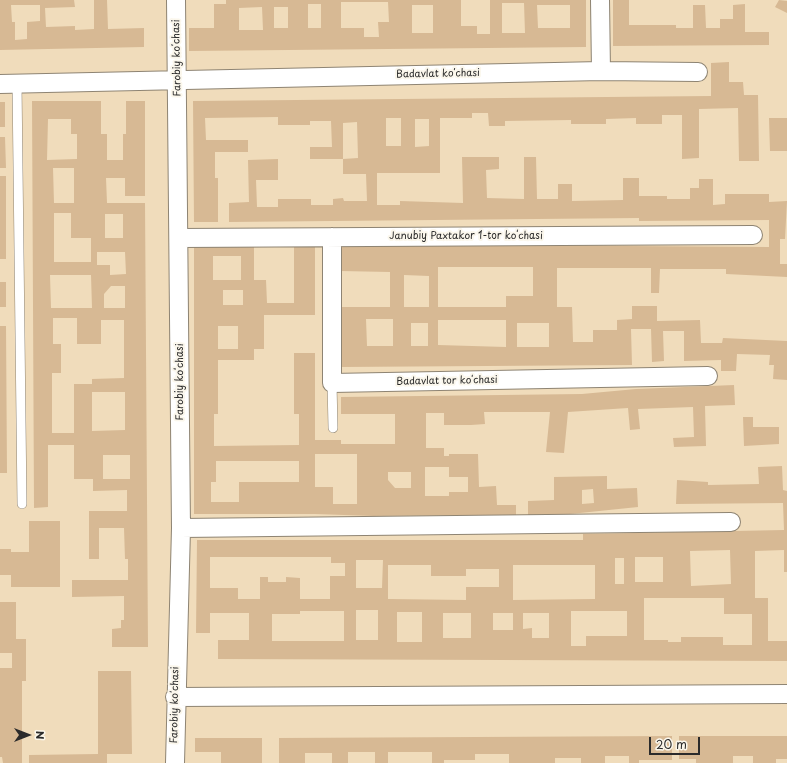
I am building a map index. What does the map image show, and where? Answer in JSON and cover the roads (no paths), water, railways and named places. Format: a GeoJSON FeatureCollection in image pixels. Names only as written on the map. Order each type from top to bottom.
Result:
{"type":"FeatureCollection","features":[{"type":"Feature","properties":{"kind":"street","name":"Farobiy koʻchasi"},"geometry":{"type":"LineString","coordinates":[[174,763],[181,528],[176,0]]}},
{"type":"Feature","properties":{"kind":"street"},"geometry":{"type":"LineString","coordinates":[[600,0],[602,71]]}},
{"type":"Feature","properties":{"kind":"street","name":"Badavlat koʻchasi"},"geometry":{"type":"LineString","coordinates":[[9,84],[177,79],[602,71],[698,72]]}},
{"type":"Feature","properties":{"kind":"street","name":"Janubiy Paxtakor 1-tor koʻchasi"},"geometry":{"type":"LineString","coordinates":[[179,238],[753,235]]}},
{"type":"Feature","properties":{"kind":"street"},"geometry":{"type":"LineString","coordinates":[[332,237],[332,383]]}},
{"type":"Feature","properties":{"kind":"street","name":"Badavlat tor koʻchasi"},"geometry":{"type":"LineString","coordinates":[[332,383],[708,376]]}},
{"type":"Feature","properties":{"kind":"street"},"geometry":{"type":"LineString","coordinates":[[181,528],[731,522]]}},
{"type":"Feature","properties":{"kind":"street"},"geometry":{"type":"LineString","coordinates":[[175,697],[787,694]]}},
{"type":"Feature","properties":{"kind":"lane"},"geometry":{"type":"LineString","coordinates":[[9,84],[22,504]]}},
{"type":"Feature","properties":{"kind":"lane"},"geometry":{"type":"LineString","coordinates":[[332,383],[334,428]]}}]}
